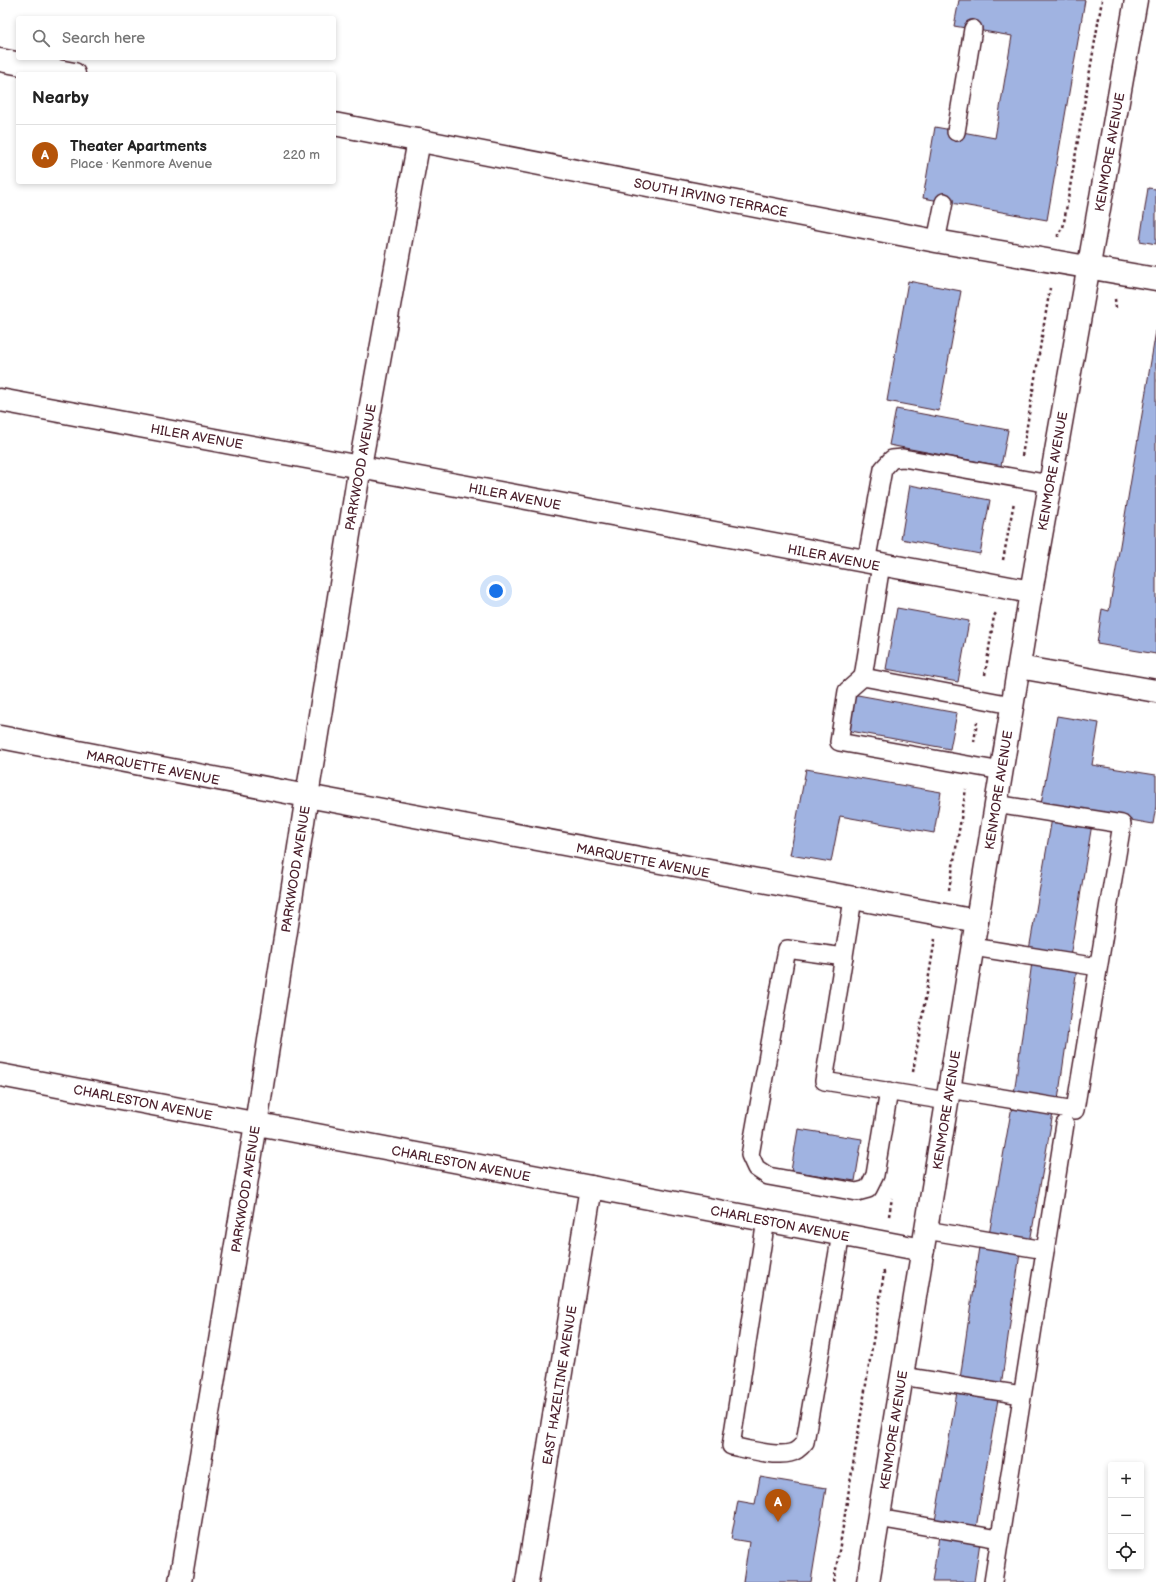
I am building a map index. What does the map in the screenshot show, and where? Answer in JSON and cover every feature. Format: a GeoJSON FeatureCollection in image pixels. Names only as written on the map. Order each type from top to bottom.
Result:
{"type":"FeatureCollection","features":[{"type":"Feature","properties":{"kind":"street","name":"KENMORE AVENUE"},"geometry":{"type":"LineString","coordinates":[[868,1582],[1018,667],[1136,0]]}},
{"type":"Feature","properties":{"kind":"street"},"geometry":{"type":"LineString","coordinates":[[0,60],[63,72]]}},
{"type":"Feature","properties":{"kind":"street","name":"SOUTH IRVING TERRACE"},"geometry":{"type":"LineString","coordinates":[[336,124],[936,241],[1156,279]]}},
{"type":"Feature","properties":{"kind":"street","name":"PARKWOOD AVENUE"},"geometry":{"type":"LineString","coordinates":[[180,1582],[256,1124],[360,466],[418,140]]}},
{"type":"Feature","properties":{"kind":"street","name":"HILER AVENUE"},"geometry":{"type":"LineString","coordinates":[[0,400],[360,466],[874,564],[1031,592]]}},
{"type":"Feature","properties":{"kind":"street"},"geometry":{"type":"LineString","coordinates":[[1018,667],[1156,691]]}},
{"type":"Feature","properties":{"kind":"street","name":"MARQUETTE AVENUE"},"geometry":{"type":"LineString","coordinates":[[0,737],[308,797],[977,921]]}},
{"type":"Feature","properties":{"kind":"street","name":"CHARLESTON AVENUE"},"geometry":{"type":"LineString","coordinates":[[0,1074],[256,1124],[840,1234],[924,1240]]}},
{"type":"Feature","properties":{"kind":"street","name":"EAST HAZELTINE AVENUE"},"geometry":{"type":"LineString","coordinates":[[527,1582],[591,1187]]}},
{"type":"Feature","properties":{"kind":"lane"},"geometry":{"type":"LineString","coordinates":[[956,132],[974,29]]}},
{"type":"Feature","properties":{"kind":"lane"},"geometry":{"type":"LineString","coordinates":[[936,241],[944,202]]}},
{"type":"Feature","properties":{"kind":"lane"},"geometry":{"type":"LineString","coordinates":[[1002,771],[839,742],[847,691],[863,677],[883,469],[892,459],[903,458],[1050,484]]}},
{"type":"Feature","properties":{"kind":"lane"},"geometry":{"type":"LineString","coordinates":[[863,677],[1012,705]]}},
{"type":"Feature","properties":{"kind":"lane"},"geometry":{"type":"LineString","coordinates":[[853,899],[824,1081],[890,1091],[948,1095],[1075,1110],[1122,824],[996,804]]}},
{"type":"Feature","properties":{"kind":"lane"},"geometry":{"type":"LineString","coordinates":[[973,947],[1098,967]]}},
{"type":"Feature","properties":{"kind":"lane"},"geometry":{"type":"LineString","coordinates":[[844,957],[787,949],[750,1156],[756,1168],[768,1176],[858,1192],[868,1189],[875,1175],[890,1091]]}},
{"type":"Feature","properties":{"kind":"lane"},"geometry":{"type":"LineString","coordinates":[[992,1582],[1065,1124]]}},
{"type":"Feature","properties":{"kind":"lane"},"geometry":{"type":"LineString","coordinates":[[766,1220],[731,1446],[782,1454],[791,1453],[799,1449],[805,1442],[840,1234]]}},
{"type":"Feature","properties":{"kind":"lane"},"geometry":{"type":"LineString","coordinates":[[924,1240],[1045,1250]]}},
{"type":"Feature","properties":{"kind":"lane"},"geometry":{"type":"LineString","coordinates":[[902,1376],[1022,1395]]}},
{"type":"Feature","properties":{"kind":"lane"},"geometry":{"type":"LineString","coordinates":[[878,1518],[999,1539]]}},
{"type":"Feature","properties":{"kind":"path"},"geometry":{"type":"LineString","coordinates":[[1058,233],[1063,228],[1102,0]]}},
{"type":"Feature","properties":{"kind":"path"},"geometry":{"type":"LineString","coordinates":[[1003,563],[1051,292],[1049,286]]}},
{"type":"Feature","properties":{"kind":"path"},"geometry":{"type":"LineString","coordinates":[[1115,300],[1116,308]]}},
{"type":"Feature","properties":{"kind":"path"},"geometry":{"type":"LineString","coordinates":[[834,1582],[883,1280],[883,1269]]}},
{"type":"Feature","properties":{"kind":"building"},"geometry":{"type":"Polygon","coordinates":[[[959,0],[1085,0],[1047,220],[923,198],[935,127],[995,138],[1012,36],[954,26],[959,0]]]}},
{"type":"Feature","properties":{"kind":"building"},"geometry":{"type":"Polygon","coordinates":[[[1148,188],[1156,189],[1156,244],[1140,241],[1148,188]]]}},
{"type":"Feature","properties":{"kind":"building"},"geometry":{"type":"Polygon","coordinates":[[[908,281],[961,291],[939,411],[887,401],[908,281]]]}},
{"type":"Feature","properties":{"kind":"building"},"geometry":{"type":"Polygon","coordinates":[[[1156,331],[1156,654],[1097,644],[1102,609],[1109,611],[1156,331]]]}},
{"type":"Feature","properties":{"kind":"building"},"geometry":{"type":"Polygon","coordinates":[[[896,409],[1008,430],[1001,466],[889,445],[896,409]]]}},
{"type":"Feature","properties":{"kind":"building"},"geometry":{"type":"Polygon","coordinates":[[[910,485],[990,500],[980,554],[901,539],[910,485]]]}},
{"type":"Feature","properties":{"kind":"building"},"geometry":{"type":"Polygon","coordinates":[[[897,608],[969,621],[958,682],[886,669],[897,608]]]}},
{"type":"Feature","properties":{"kind":"building"},"geometry":{"type":"Polygon","coordinates":[[[852,694],[957,713],[950,749],[845,730],[852,694]]]}},
{"type":"Feature","properties":{"kind":"building"},"geometry":{"type":"Polygon","coordinates":[[[1057,716],[1099,723],[1092,765],[1156,775],[1156,806],[1153,824],[1041,804],[1057,716]]]}},
{"type":"Feature","properties":{"kind":"building"},"geometry":{"type":"Polygon","coordinates":[[[806,769],[941,792],[934,833],[840,816],[831,862],[790,855],[806,769]]]}},
{"type":"Feature","properties":{"kind":"building"},"geometry":{"type":"Polygon","coordinates":[[[1052,818],[1092,824],[1070,957],[1029,950],[1052,818]]]}},
{"type":"Feature","properties":{"kind":"building"},"geometry":{"type":"Polygon","coordinates":[[[1032,962],[1077,968],[1058,1100],[1014,1094],[1032,962]]]}},
{"type":"Feature","properties":{"kind":"building"},"geometry":{"type":"Polygon","coordinates":[[[1012,1106],[1053,1113],[1030,1242],[989,1235],[1012,1106]]]}},
{"type":"Feature","properties":{"kind":"building"},"geometry":{"type":"Polygon","coordinates":[[[798,1129],[862,1139],[855,1181],[791,1171],[798,1129]]]}},
{"type":"Feature","properties":{"kind":"building"},"geometry":{"type":"Polygon","coordinates":[[[979,1247],[1020,1253],[1001,1386],[960,1379],[979,1247]]]}},
{"type":"Feature","properties":{"kind":"building"},"geometry":{"type":"Polygon","coordinates":[[[957,1392],[998,1399],[976,1528],[935,1521],[957,1392]]]}},
{"type":"Feature","properties":{"kind":"building"},"geometry":{"type":"Polygon","coordinates":[[[760,1477],[826,1488],[811,1582],[743,1582],[749,1542],[731,1539],[738,1501],[755,1504],[760,1477]]]}},
{"type":"Feature","properties":{"kind":"building"},"geometry":{"type":"Polygon","coordinates":[[[939,1536],[980,1542],[974,1582],[932,1582],[939,1536]]]}},
{"type":"Feature","properties":{"kind":"place","name":"Theater Apartments"},"geometry":{"type":"Point","coordinates":[778,1522]}}]}
